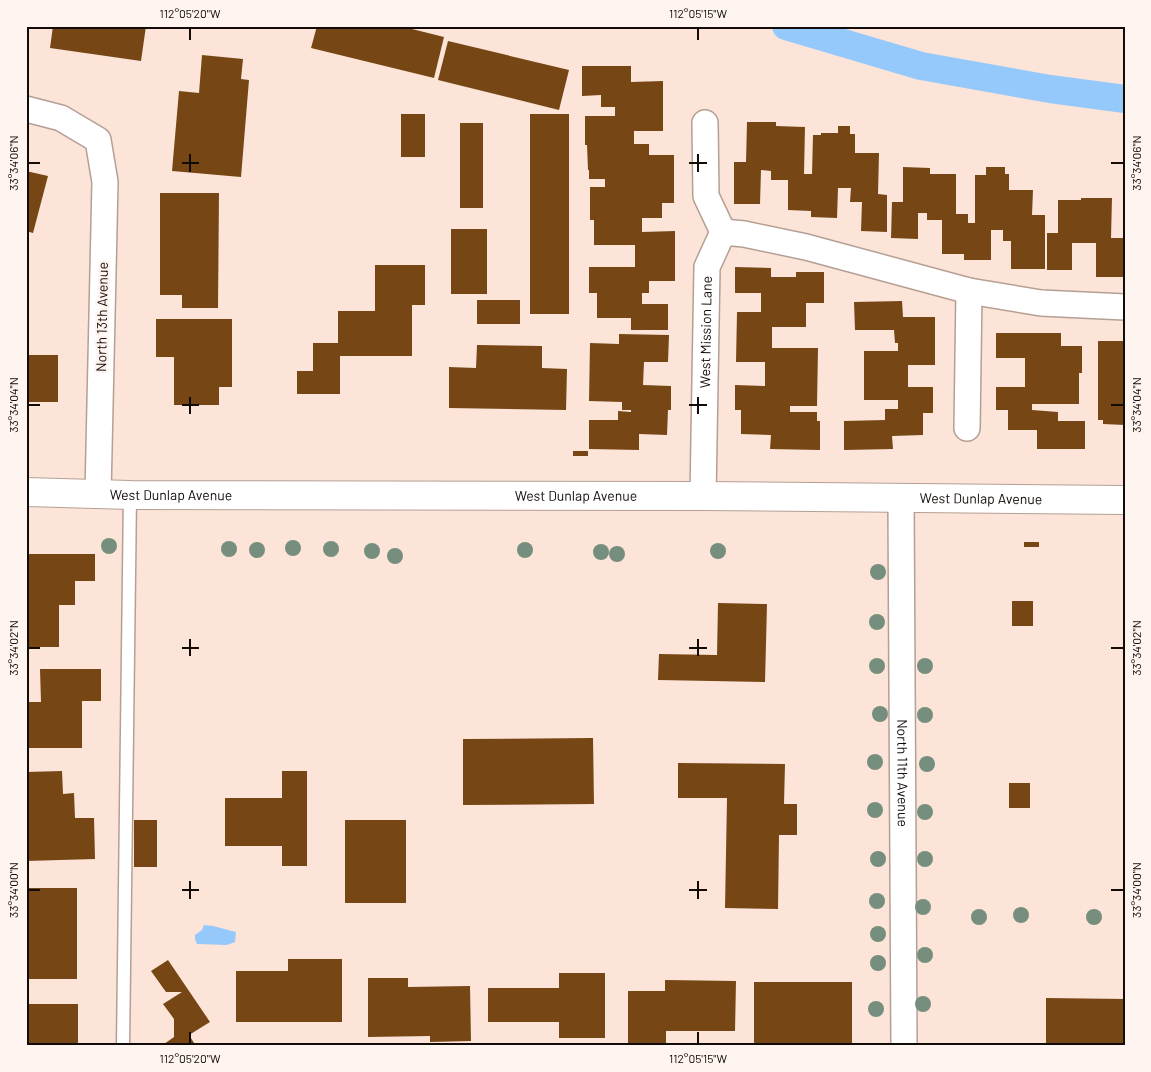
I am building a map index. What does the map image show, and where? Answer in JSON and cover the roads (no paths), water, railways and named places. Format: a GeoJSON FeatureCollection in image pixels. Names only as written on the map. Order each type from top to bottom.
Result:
{"type":"FeatureCollection","features":[{"type":"Feature","properties":{"kind":"main road","name":"West Dunlap Avenue"},"geometry":{"type":"LineString","coordinates":[[26,492],[130,495],[703,496],[1125,500]]}},
{"type":"Feature","properties":{"kind":"street","name":"North 13th Avenue"},"geometry":{"type":"LineString","coordinates":[[26,109],[61,118],[98,140],[105,182],[98,494]]}},
{"type":"Feature","properties":{"kind":"street"},"geometry":{"type":"LineString","coordinates":[[705,123],[706,196],[723,232],[744,234],[806,247],[969,291],[1041,303],[1125,308]]}},
{"type":"Feature","properties":{"kind":"street","name":"West Mission Lane"},"geometry":{"type":"LineString","coordinates":[[703,496],[707,267],[723,232]]}},
{"type":"Feature","properties":{"kind":"street"},"geometry":{"type":"LineString","coordinates":[[968,428],[969,291]]}},
{"type":"Feature","properties":{"kind":"street","name":"North 11th Avenue"},"geometry":{"type":"LineString","coordinates":[[901,499],[904,1046]]}},
{"type":"Feature","properties":{"kind":"lane"},"geometry":{"type":"LineString","coordinates":[[124,1046],[130,495]]}},
{"type":"Feature","properties":{"kind":"water"},"geometry":{"type":"Polygon","coordinates":[[[204,925],[236,932],[235,942],[227,945],[197,944],[195,935],[202,930],[204,925]]]}},
{"type":"Feature","properties":{"kind":"waterway"},"geometry":{"type":"LineString","coordinates":[[786,26],[921,66],[1050,89],[1125,99]]}}]}
